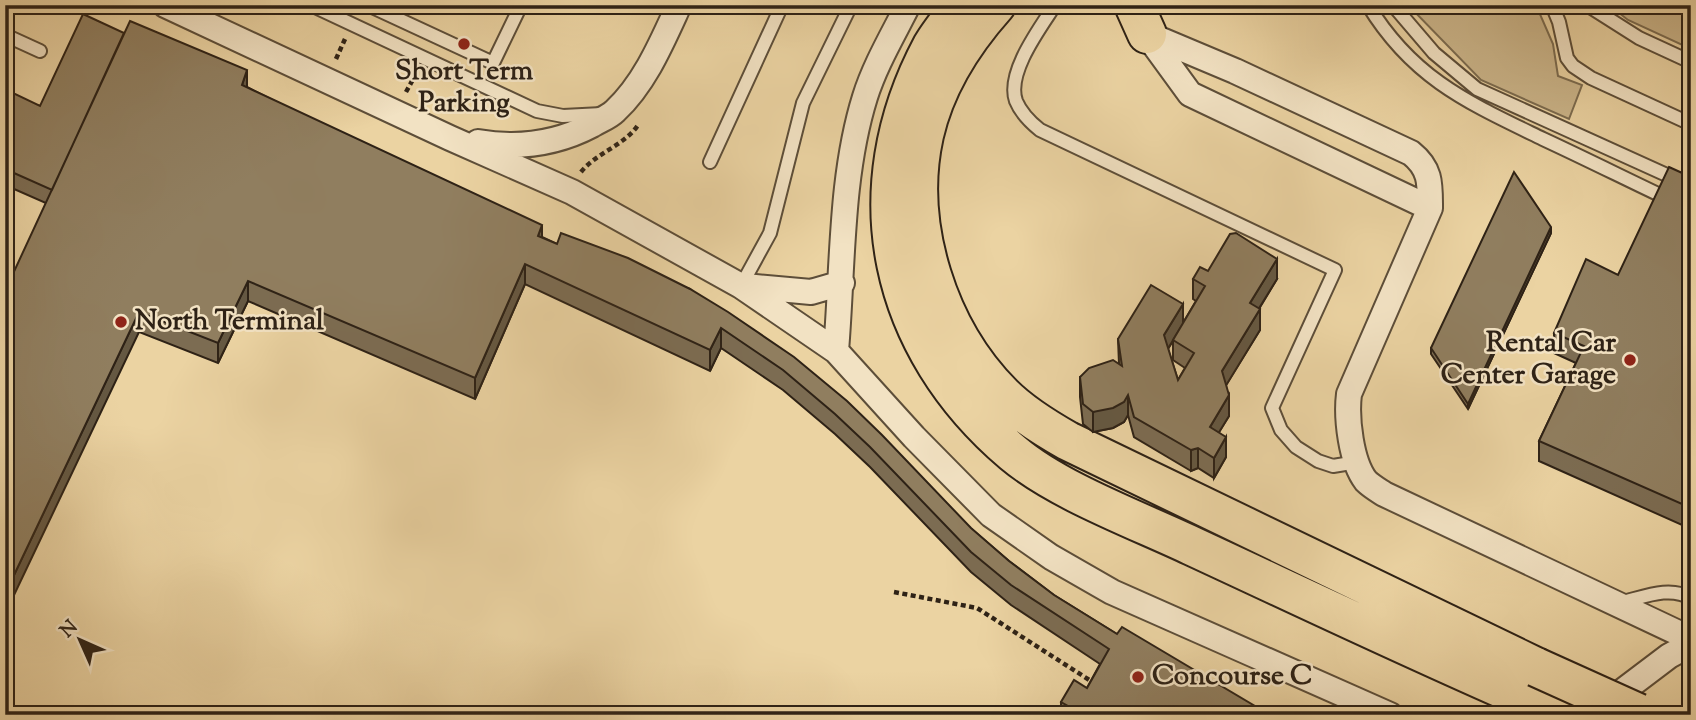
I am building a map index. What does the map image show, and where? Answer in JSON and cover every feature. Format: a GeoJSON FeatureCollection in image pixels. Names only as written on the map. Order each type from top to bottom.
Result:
{"type":"FeatureCollection","features":[{"type":"Feature","properties":{"kind":"main road"},"geometry":{"type":"LineString","coordinates":[[962,5],[934,43],[914,84],[900,122],[892,163],[890,203],[892,243],[900,285],[914,325],[932,360],[954,392],[980,422],[1014,453],[1059,482],[1563,715]]}},
{"type":"Feature","properties":{"kind":"main road"},"geometry":{"type":"LineString","coordinates":[[996,5],[956,57],[939,93],[925,134],[919,178],[920,219],[937,291],[972,357],[992,384],[1027,416],[1068,441],[1641,715]]}},
{"type":"Feature","properties":{"kind":"street"},"geometry":{"type":"LineString","coordinates":[[164,5],[572,192],[741,286],[836,351],[914,437],[991,515],[1051,557],[1112,592],[1390,715]]}},
{"type":"Feature","properties":{"kind":"street"},"geometry":{"type":"LineString","coordinates":[[836,351],[854,137],[866,95],[908,5]]}},
{"type":"Feature","properties":{"kind":"street"},"geometry":{"type":"LineString","coordinates":[[450,138],[505,147],[541,144],[572,135],[614,113],[642,79],[674,7]]}},
{"type":"Feature","properties":{"kind":"street"},"geometry":{"type":"LineString","coordinates":[[1140,20],[1190,94],[1430,208]]}},
{"type":"Feature","properties":{"kind":"street"},"geometry":{"type":"LineString","coordinates":[[1140,20],[1235,71],[1411,153],[1424,163],[1430,182],[1430,208],[1349,394],[1347,414],[1357,462],[1368,483],[1384,494],[1691,642]]}},
{"type":"Feature","properties":{"kind":"street"},"geometry":{"type":"LineString","coordinates":[[741,286],[811,292],[842,283]]}},
{"type":"Feature","properties":{"kind":"street"},"geometry":{"type":"LineString","coordinates":[[1591,715],[1691,642]]}},
{"type":"Feature","properties":{"kind":"lane"},"geometry":{"type":"LineString","coordinates":[[311,5],[537,111],[563,116],[614,113]]}},
{"type":"Feature","properties":{"kind":"lane"},"geometry":{"type":"LineString","coordinates":[[368,5],[493,63],[521,5]]}},
{"type":"Feature","properties":{"kind":"lane"},"geometry":{"type":"LineString","coordinates":[[710,162],[782,5]]}},
{"type":"Feature","properties":{"kind":"lane"},"geometry":{"type":"LineString","coordinates":[[741,286],[770,233],[803,103],[851,5]]}},
{"type":"Feature","properties":{"kind":"lane"},"geometry":{"type":"LineString","coordinates":[[1055,5],[1033,39],[1020,64],[1015,81],[1015,99],[1026,118],[1040,130],[1335,270],[1272,408],[1280,430],[1296,447],[1318,461],[1333,466],[1357,462]]}},
{"type":"Feature","properties":{"kind":"lane"},"geometry":{"type":"LineString","coordinates":[[1368,5],[1397,47],[1433,80],[1471,104],[1664,197]]}},
{"type":"Feature","properties":{"kind":"lane"},"geometry":{"type":"LineString","coordinates":[[1393,5],[1434,53],[1477,89],[1691,186]]}},
{"type":"Feature","properties":{"kind":"lane"},"geometry":{"type":"LineString","coordinates":[[1552,5],[1559,22],[1567,58],[1573,66],[1591,78],[1691,124]]}},
{"type":"Feature","properties":{"kind":"lane"},"geometry":{"type":"LineString","coordinates":[[1587,5],[1639,38],[1691,62]]}},
{"type":"Feature","properties":{"kind":"lane"},"geometry":{"type":"LineString","coordinates":[[5,35],[40,51]]}},
{"type":"Feature","properties":{"kind":"lane"},"geometry":{"type":"LineString","coordinates":[[1615,604],[1667,592],[1680,593],[1691,598]]}},
{"type":"Feature","properties":{"kind":"path"},"geometry":{"type":"LineString","coordinates":[[335,62],[345,38]]}},
{"type":"Feature","properties":{"kind":"path"},"geometry":{"type":"LineString","coordinates":[[405,94],[418,71]]}},
{"type":"Feature","properties":{"kind":"path"},"geometry":{"type":"LineString","coordinates":[[894,592],[977,608],[1099,686]]}},
{"type":"Feature","properties":{"kind":"path"},"geometry":{"type":"LineString","coordinates":[[930,713],[939,715]]}},
{"type":"Feature","properties":{"kind":"shaded area"},"geometry":{"type":"Polygon","coordinates":[[[1408,5],[1536,5],[1553,44],[1558,76],[1582,85],[1569,119],[1481,80],[1408,5]]]}},
{"type":"Feature","properties":{"kind":"shaded area"},"geometry":{"type":"Polygon","coordinates":[[[1609,5],[1691,5],[1691,49],[1628,20],[1609,5]]]}},
{"type":"Feature","properties":{"kind":"building"},"geometry":{"type":"Polygon","coordinates":[[[83,14],[124,33],[52,190],[5,169],[5,99],[9,91],[40,106],[83,14]]]}},
{"type":"Feature","properties":{"kind":"building","name":"North Terminal"},"geometry":{"type":"Polygon","coordinates":[[[130,21],[247,70],[242,85],[542,225],[538,236],[557,244],[561,233],[628,258],[690,289],[728,312],[794,357],[847,401],[971,528],[1054,595],[1117,634],[1122,627],[1270,715],[1070,715],[1073,709],[1061,702],[1074,680],[1087,688],[1109,649],[1011,585],[971,552],[870,447],[783,370],[721,328],[710,350],[525,264],[475,378],[248,281],[218,343],[139,312],[5,594],[5,291],[130,21]]]}},
{"type":"Feature","properties":{"kind":"building","name":"Rental Car Center Garage"},"geometry":{"type":"Polygon","coordinates":[[[1669,167],[1691,177],[1691,508],[1539,441],[1584,346],[1554,333],[1586,259],[1618,275],[1669,167]]]}},
{"type":"Feature","properties":{"kind":"building"},"geometry":{"type":"Polygon","coordinates":[[[1514,172],[1551,227],[1468,404],[1431,348],[1514,172]]]}},
{"type":"Feature","properties":{"kind":"building"},"geometry":{"type":"Polygon","coordinates":[[[1236,233],[1277,259],[1250,303],[1260,309],[1222,371],[1229,395],[1210,427],[1226,437],[1214,458],[1198,448],[1191,450],[1134,417],[1128,395],[1124,402],[1113,408],[1093,412],[1083,404],[1080,377],[1089,368],[1113,360],[1122,366],[1118,339],[1151,285],[1183,304],[1164,335],[1178,380],[1194,353],[1173,340],[1205,286],[1193,279],[1200,267],[1208,271],[1230,234],[1236,233]]]}},
{"type":"Feature","properties":{"kind":"place","name":"Short Term Parking"},"geometry":{"type":"Point","coordinates":[464,44]}},
{"type":"Feature","properties":{"kind":"place","name":"North Terminal"},"geometry":{"type":"Point","coordinates":[121,322]}},
{"type":"Feature","properties":{"kind":"place","name":"Rental Car Center Garage"},"geometry":{"type":"Point","coordinates":[1630,360]}},
{"type":"Feature","properties":{"kind":"place","name":"Concourse C"},"geometry":{"type":"Point","coordinates":[1138,677]}}]}
